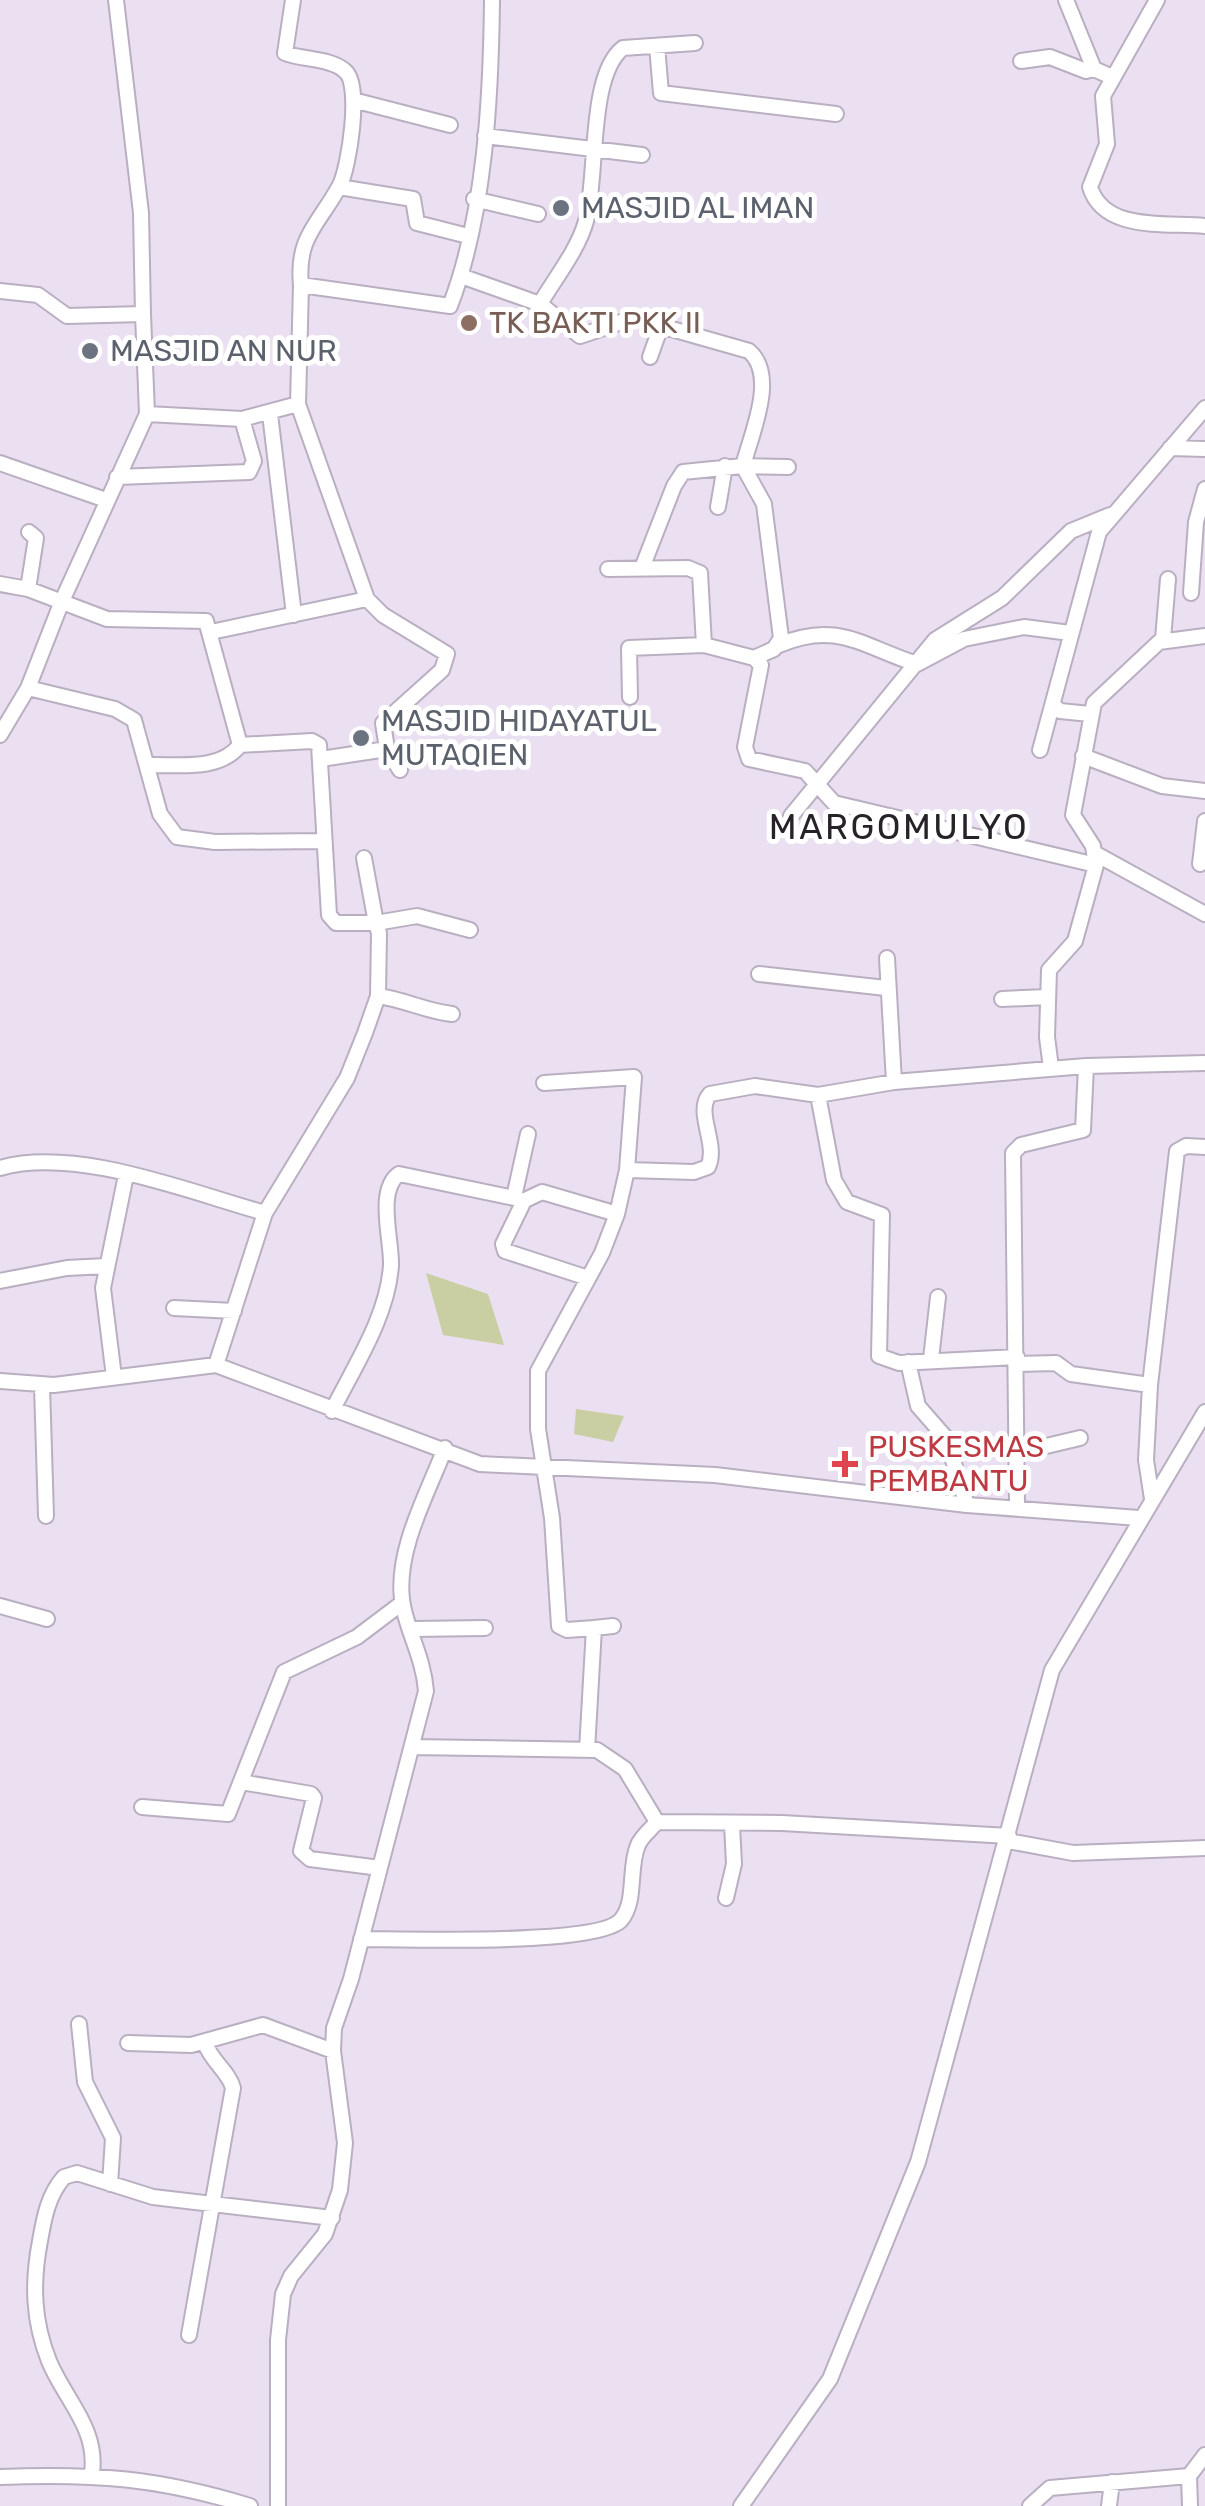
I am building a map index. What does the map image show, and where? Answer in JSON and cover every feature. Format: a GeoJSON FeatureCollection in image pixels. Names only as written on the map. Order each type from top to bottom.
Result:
{"type":"FeatureCollection","features":[{"type":"Feature","properties":{"kind":"street"},"geometry":{"type":"LineString","coordinates":[[0,735],[28,688],[106,500],[148,414],[141,213],[116,0]]}},
{"type":"Feature","properties":{"kind":"street"},"geometry":{"type":"LineString","coordinates":[[293,0],[285,53],[342,68],[352,81],[353,100],[347,167],[339,187],[312,223],[302,250],[298,404],[367,599],[383,615],[447,654],[442,670],[385,719],[382,729],[387,748],[400,770]]}},
{"type":"Feature","properties":{"kind":"street"},"geometry":{"type":"LineString","coordinates":[[301,285],[450,306],[461,276],[485,136],[492,70],[492,0]]}},
{"type":"Feature","properties":{"kind":"street"},"geometry":{"type":"LineString","coordinates":[[1066,0],[1094,69]]}},
{"type":"Feature","properties":{"kind":"street"},"geometry":{"type":"LineString","coordinates":[[1157,0],[1103,96],[1107,144],[1091,177],[1093,196],[1129,220],[1205,226]]}},
{"type":"Feature","properties":{"kind":"street"},"geometry":{"type":"LineString","coordinates":[[540,304],[583,229],[598,149],[598,94],[614,55],[623,48],[695,43]]}},
{"type":"Feature","properties":{"kind":"street"},"geometry":{"type":"LineString","coordinates":[[657,46],[661,93],[836,114]]}},
{"type":"Feature","properties":{"kind":"street"},"geometry":{"type":"LineString","coordinates":[[1022,61],[1050,57],[1112,77]]}},
{"type":"Feature","properties":{"kind":"street"},"geometry":{"type":"LineString","coordinates":[[353,100],[450,124]]}},
{"type":"Feature","properties":{"kind":"street"},"geometry":{"type":"LineString","coordinates":[[485,136],[642,155]]}},
{"type":"Feature","properties":{"kind":"street"},"geometry":{"type":"LineString","coordinates":[[339,187],[413,199],[416,223],[468,236]]}},
{"type":"Feature","properties":{"kind":"street"},"geometry":{"type":"LineString","coordinates":[[474,199],[538,214]]}},
{"type":"Feature","properties":{"kind":"street"},"geometry":{"type":"LineString","coordinates":[[461,276],[540,304],[580,336],[623,319],[749,351],[759,359],[763,382],[743,466],[764,504],[777,583],[779,645]]}},
{"type":"Feature","properties":{"kind":"street"},"geometry":{"type":"LineString","coordinates":[[0,292],[38,295],[67,316],[143,314]]}},
{"type":"Feature","properties":{"kind":"street"},"geometry":{"type":"LineString","coordinates":[[650,357],[660,326]]}},
{"type":"Feature","properties":{"kind":"street"},"geometry":{"type":"LineString","coordinates":[[148,414],[242,419],[298,404]]}},
{"type":"Feature","properties":{"kind":"street"},"geometry":{"type":"LineString","coordinates":[[1040,750],[1043,725],[1054,706],[1091,548],[1110,515],[1205,408]]}},
{"type":"Feature","properties":{"kind":"street"},"geometry":{"type":"LineString","coordinates":[[270,414],[294,615]]}},
{"type":"Feature","properties":{"kind":"street"},"geometry":{"type":"LineString","coordinates":[[117,477],[248,472],[254,461],[242,419]]}},
{"type":"Feature","properties":{"kind":"street"},"geometry":{"type":"LineString","coordinates":[[1170,448],[1205,449]]}},
{"type":"Feature","properties":{"kind":"street"},"geometry":{"type":"LineString","coordinates":[[0,463],[106,500]]}},
{"type":"Feature","properties":{"kind":"street"},"geometry":{"type":"LineString","coordinates":[[718,508],[725,466]]}},
{"type":"Feature","properties":{"kind":"street"},"geometry":{"type":"LineString","coordinates":[[642,568],[683,472],[725,466],[788,467]]}},
{"type":"Feature","properties":{"kind":"street"},"geometry":{"type":"LineString","coordinates":[[1191,594],[1196,522],[1205,489]]}},
{"type":"Feature","properties":{"kind":"street"},"geometry":{"type":"LineString","coordinates":[[791,816],[935,640],[1002,598],[1072,531],[1110,515]]}},
{"type":"Feature","properties":{"kind":"street"},"geometry":{"type":"LineString","coordinates":[[28,589],[36,538],[29,532]]}},
{"type":"Feature","properties":{"kind":"street"},"geometry":{"type":"LineString","coordinates":[[608,569],[688,568],[700,573],[704,645]]}},
{"type":"Feature","properties":{"kind":"street"},"geometry":{"type":"LineString","coordinates":[[1163,639],[1168,579]]}},
{"type":"Feature","properties":{"kind":"street"},"geometry":{"type":"LineString","coordinates":[[0,584],[28,589],[107,619],[203,620],[211,632],[240,746]]}},
{"type":"Feature","properties":{"kind":"street"},"geometry":{"type":"LineString","coordinates":[[211,632],[367,599]]}},
{"type":"Feature","properties":{"kind":"street"},"geometry":{"type":"LineString","coordinates":[[630,697],[629,648],[704,645],[754,658],[800,636],[834,633],[920,664],[964,638],[1024,627],[1070,633]]}},
{"type":"Feature","properties":{"kind":"street"},"geometry":{"type":"LineString","coordinates":[[1051,1068],[1046,998],[1049,970],[1075,941],[1096,859],[1073,814],[1090,714],[1094,703],[1131,664],[1163,639],[1205,636]]}},
{"type":"Feature","properties":{"kind":"street"},"geometry":{"type":"LineString","coordinates":[[754,658],[762,672],[745,754],[749,758],[805,772],[834,803],[1096,859],[1205,914]]}},
{"type":"Feature","properties":{"kind":"street"},"geometry":{"type":"LineString","coordinates":[[28,688],[126,714],[138,727],[160,814],[177,837],[216,842],[322,840]]}},
{"type":"Feature","properties":{"kind":"street"},"geometry":{"type":"LineString","coordinates":[[1054,706],[1060,711],[1090,714]]}},
{"type":"Feature","properties":{"kind":"street"},"geometry":{"type":"LineString","coordinates":[[148,765],[213,764],[240,746],[312,741],[319,745],[321,760],[322,840],[332,920],[376,923],[417,916],[470,930]]}},
{"type":"Feature","properties":{"kind":"street"},"geometry":{"type":"LineString","coordinates":[[321,760],[387,748]]}},
{"type":"Feature","properties":{"kind":"street"},"geometry":{"type":"LineString","coordinates":[[1083,756],[1162,786],[1205,790]]}},
{"type":"Feature","properties":{"kind":"street"},"geometry":{"type":"LineString","coordinates":[[1200,864],[1205,821]]}},
{"type":"Feature","properties":{"kind":"street"},"geometry":{"type":"LineString","coordinates":[[216,1364],[266,1213],[347,1078],[378,996],[381,944],[364,858]]}},
{"type":"Feature","properties":{"kind":"street"},"geometry":{"type":"LineString","coordinates":[[887,958],[894,1082]]}},
{"type":"Feature","properties":{"kind":"street"},"geometry":{"type":"LineString","coordinates":[[759,974],[886,988]]}},
{"type":"Feature","properties":{"kind":"street"},"geometry":{"type":"LineString","coordinates":[[378,996],[411,1000],[423,1011],[452,1014]]}},
{"type":"Feature","properties":{"kind":"street"},"geometry":{"type":"LineString","coordinates":[[1002,999],[1046,998]]}},
{"type":"Feature","properties":{"kind":"street"},"geometry":{"type":"LineString","coordinates":[[627,1170],[694,1172],[708,1167],[712,1155],[704,1104],[710,1094],[756,1086],[818,1095],[894,1082],[1051,1068],[1205,1063]]}},
{"type":"Feature","properties":{"kind":"street"},"geometry":{"type":"LineString","coordinates":[[1017,1505],[1014,1153],[1022,1145],[1083,1130],[1086,1066]]}},
{"type":"Feature","properties":{"kind":"street"},"geometry":{"type":"LineString","coordinates":[[544,1084],[623,1074],[634,1077],[627,1170],[618,1214],[538,1371],[542,1468],[552,1518],[559,1626],[567,1630],[613,1626]]}},
{"type":"Feature","properties":{"kind":"street"},"geometry":{"type":"LineString","coordinates":[[818,1095],[834,1180],[847,1202],[882,1215],[878,1352],[886,1360],[1056,1363],[1072,1374],[1150,1385]]}},
{"type":"Feature","properties":{"kind":"street"},"geometry":{"type":"LineString","coordinates":[[528,1134],[518,1200],[502,1248],[588,1278]]}},
{"type":"Feature","properties":{"kind":"street"},"geometry":{"type":"LineString","coordinates":[[1152,1499],[1146,1460],[1150,1385],[1178,1151],[1186,1146],[1205,1147]]}},
{"type":"Feature","properties":{"kind":"street"},"geometry":{"type":"LineString","coordinates":[[0,1168],[46,1160],[126,1175],[266,1213]]}},
{"type":"Feature","properties":{"kind":"street"},"geometry":{"type":"LineString","coordinates":[[332,1412],[367,1342],[390,1281],[388,1225],[393,1178],[407,1173],[518,1200],[542,1192],[618,1214]]}},
{"type":"Feature","properties":{"kind":"street"},"geometry":{"type":"LineString","coordinates":[[114,1377],[104,1303],[106,1266],[126,1175]]}},
{"type":"Feature","properties":{"kind":"street"},"geometry":{"type":"LineString","coordinates":[[0,1281],[67,1268],[106,1266]]}},
{"type":"Feature","properties":{"kind":"street"},"geometry":{"type":"LineString","coordinates":[[931,1358],[938,1297]]}},
{"type":"Feature","properties":{"kind":"street"},"geometry":{"type":"LineString","coordinates":[[174,1308],[234,1311]]}},
{"type":"Feature","properties":{"kind":"street"},"geometry":{"type":"LineString","coordinates":[[908,1362],[916,1400],[946,1438],[966,1505]]}},
{"type":"Feature","properties":{"kind":"street"},"geometry":{"type":"LineString","coordinates":[[0,1381],[42,1386],[216,1364],[332,1412],[445,1448],[480,1464],[715,1474],[966,1505],[1017,1505],[1139,1518]]}},
{"type":"Feature","properties":{"kind":"street"},"geometry":{"type":"LineString","coordinates":[[42,1386],[46,1516]]}},
{"type":"Feature","properties":{"kind":"street"},"geometry":{"type":"LineString","coordinates":[[741,2506],[830,2380],[918,2162],[1052,1670],[1205,1412]]}},
{"type":"Feature","properties":{"kind":"street"},"geometry":{"type":"LineString","coordinates":[[1017,1453],[1080,1438]]}},
{"type":"Feature","properties":{"kind":"street"},"geometry":{"type":"LineString","coordinates":[[278,2506],[278,2340],[284,2294],[332,2218],[346,2143],[333,2051],[334,2028],[362,1939],[426,1690],[424,1660],[402,1604],[403,1566],[445,1448]]}},
{"type":"Feature","properties":{"kind":"street"},"geometry":{"type":"LineString","coordinates":[[142,1807],[221,1816],[231,1809],[284,1672],[357,1637],[402,1604]]}},
{"type":"Feature","properties":{"kind":"street"},"geometry":{"type":"LineString","coordinates":[[0,1606],[46,1620]]}},
{"type":"Feature","properties":{"kind":"street"},"geometry":{"type":"LineString","coordinates":[[413,1629],[485,1628]]}},
{"type":"Feature","properties":{"kind":"street"},"geometry":{"type":"LineString","coordinates":[[587,1750],[594,1628]]}},
{"type":"Feature","properties":{"kind":"street"},"geometry":{"type":"LineString","coordinates":[[412,1747],[587,1750],[618,1760],[657,1822]]}},
{"type":"Feature","properties":{"kind":"street"},"geometry":{"type":"LineString","coordinates":[[241,1782],[311,1794],[301,1851],[310,1859],[380,1868]]}},
{"type":"Feature","properties":{"kind":"street"},"geometry":{"type":"LineString","coordinates":[[657,1822],[782,1823],[1008,1838],[1073,1853],[1205,1848]]}},
{"type":"Feature","properties":{"kind":"street"},"geometry":{"type":"LineString","coordinates":[[362,1939],[536,1937],[613,1927],[624,1917],[638,1844],[657,1822]]}},
{"type":"Feature","properties":{"kind":"street"},"geometry":{"type":"LineString","coordinates":[[726,1898],[734,1864],[732,1825]]}},
{"type":"Feature","properties":{"kind":"street"},"geometry":{"type":"LineString","coordinates":[[79,2024],[84,2082],[113,2138],[110,2184]]}},
{"type":"Feature","properties":{"kind":"street"},"geometry":{"type":"LineString","coordinates":[[128,2042],[205,2042],[263,2025],[333,2051]]}},
{"type":"Feature","properties":{"kind":"street"},"geometry":{"type":"LineString","coordinates":[[189,2336],[232,2088],[228,2077],[210,2058],[205,2042]]}},
{"type":"Feature","properties":{"kind":"street"},"geometry":{"type":"LineString","coordinates":[[92,2473],[91,2439],[49,2362],[36,2322],[39,2244],[57,2184],[77,2173],[154,2197],[332,2218]]}},
{"type":"Feature","properties":{"kind":"street"},"geometry":{"type":"LineString","coordinates":[[1190,2506],[1189,2476],[1205,2455]]}},
{"type":"Feature","properties":{"kind":"street"},"geometry":{"type":"LineString","coordinates":[[0,2477],[92,2473],[166,2482],[250,2506]]}},
{"type":"Feature","properties":{"kind":"street"},"geometry":{"type":"LineString","coordinates":[[1030,2506],[1050,2488],[1189,2476]]}},
{"type":"Feature","properties":{"kind":"street"},"geometry":{"type":"LineString","coordinates":[[1110,2506],[1112,2482]]}},
{"type":"Feature","properties":{"kind":"green space"},"geometry":{"type":"Polygon","coordinates":[[[426,1273],[488,1294],[504,1345],[443,1335],[426,1273]]]}},
{"type":"Feature","properties":{"kind":"green space"},"geometry":{"type":"Polygon","coordinates":[[[576,1409],[624,1416],[613,1442],[574,1434],[576,1409]]]}},
{"type":"Feature","properties":{"kind":"place","name":"MASJID AL IMAN"},"geometry":{"type":"Point","coordinates":[561,208]}},
{"type":"Feature","properties":{"kind":"place","name":"TK BAKTI PKK II"},"geometry":{"type":"Point","coordinates":[469,323]}},
{"type":"Feature","properties":{"kind":"place","name":"MASJID AN NUR"},"geometry":{"type":"Point","coordinates":[90,351]}},
{"type":"Feature","properties":{"kind":"place","name":"MASJID HIDAYATUL MUTAQIEN"},"geometry":{"type":"Point","coordinates":[361,738]}},
{"type":"Feature","properties":{"kind":"place","name":"PUSKESMAS PEMBANTU"},"geometry":{"type":"Point","coordinates":[845,1464]}},
{"type":"Feature","properties":{"kind":"district","name":"MARGOMULYO"},"geometry":{"type":"Point","coordinates":[899,827]}}]}
